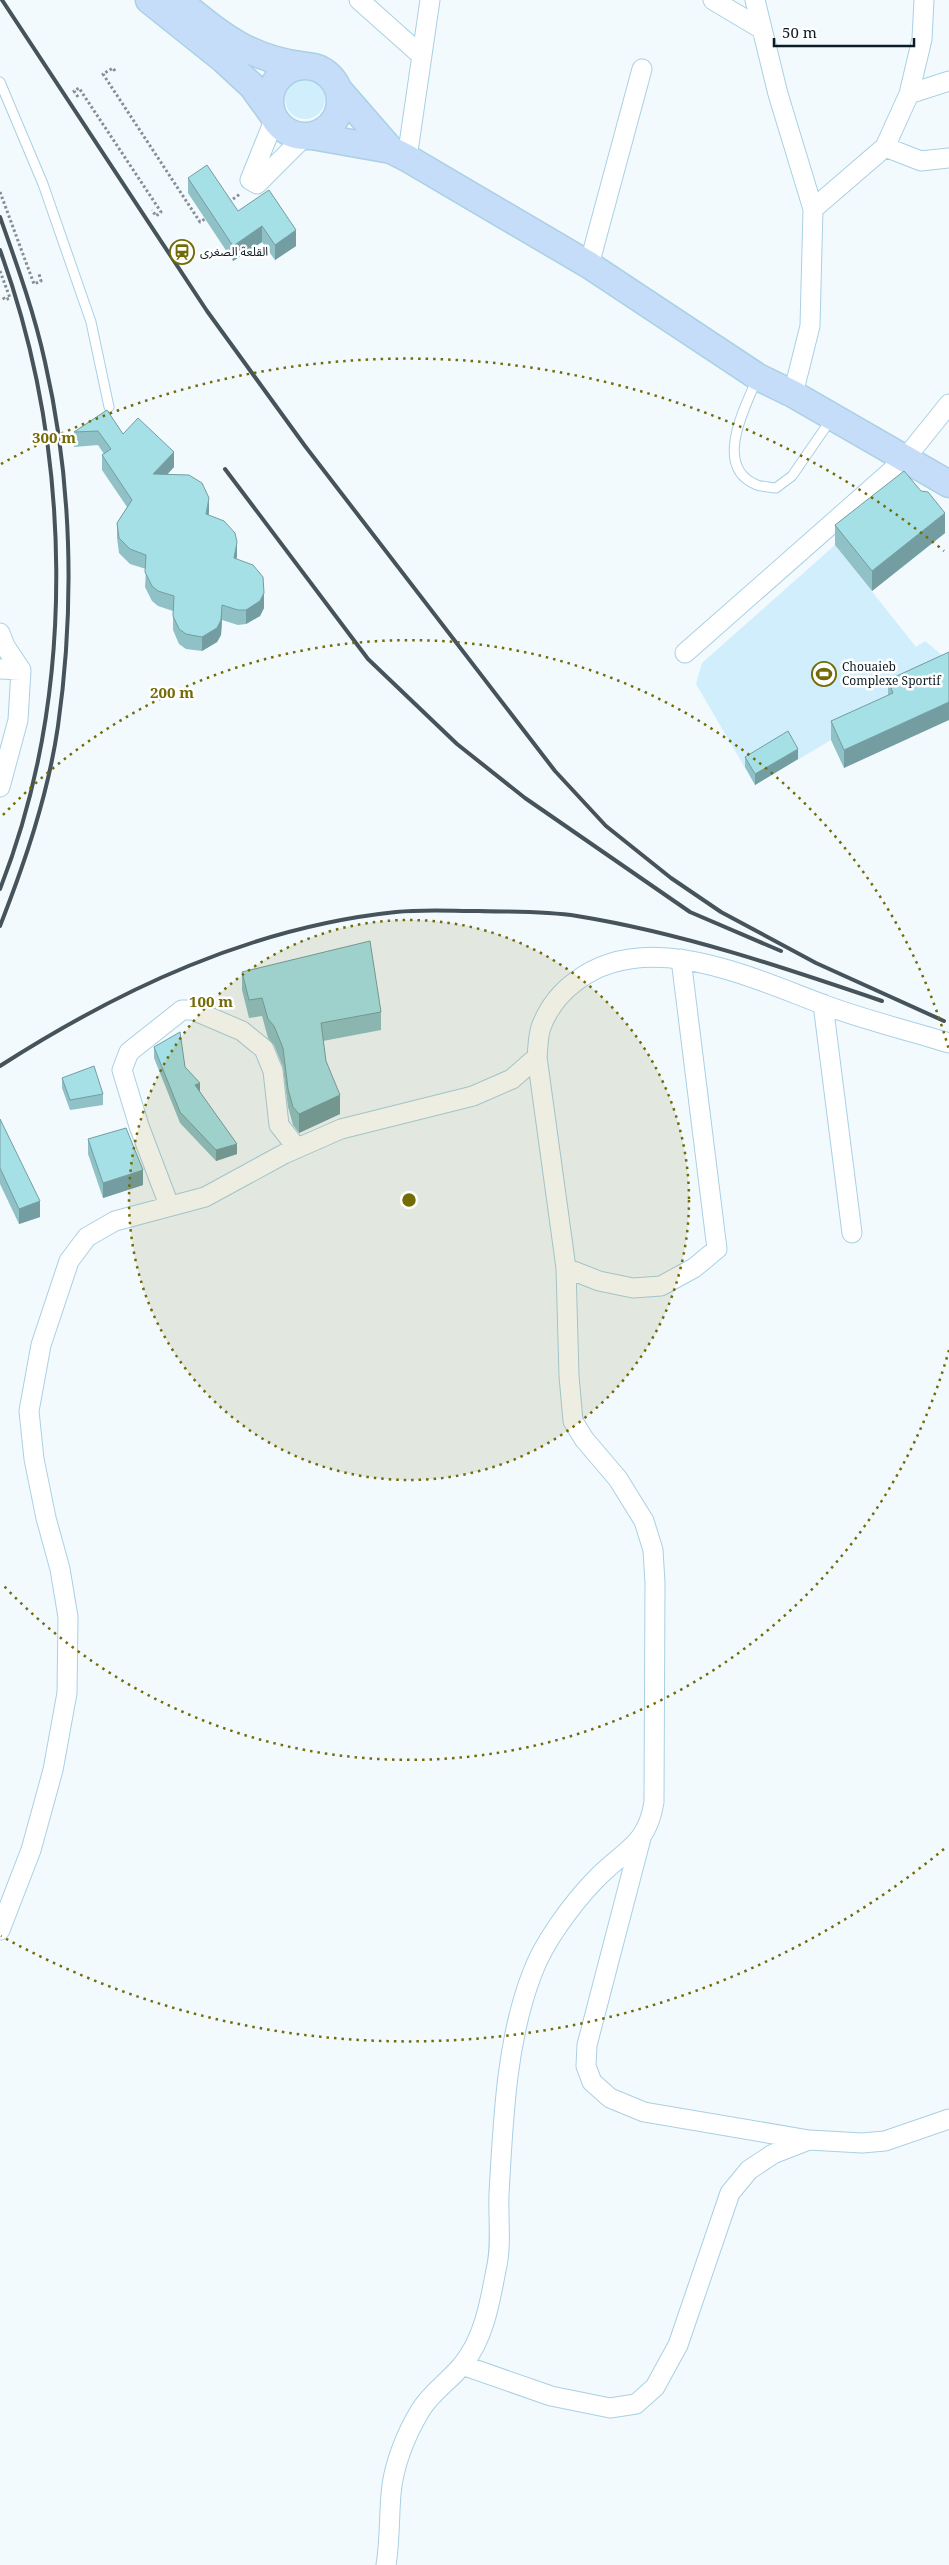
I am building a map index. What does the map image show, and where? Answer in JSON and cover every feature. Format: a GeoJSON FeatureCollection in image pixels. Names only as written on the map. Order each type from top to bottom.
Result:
{"type":"FeatureCollection","features":[{"type":"Feature","properties":{"kind":"main road"},"geometry":{"type":"LineString","coordinates":[[149,0],[224,60],[252,86],[274,116],[289,132],[399,154]]}},
{"type":"Feature","properties":{"kind":"main road"},"geometry":{"type":"LineString","coordinates":[[178,0],[229,40],[251,52],[268,59],[306,66],[326,73],[338,89],[399,154],[589,265],[758,377],[793,394],[904,460],[949,484]]}},
{"type":"Feature","properties":{"kind":"main road"},"geometry":{"type":"LineString","coordinates":[[274,116],[270,103],[271,92],[276,81],[290,70],[306,66]]}},
{"type":"Feature","properties":{"kind":"main road"},"geometry":{"type":"LineString","coordinates":[[309,136],[323,131],[332,123],[338,113],[340,101],[338,89]]}},
{"type":"Feature","properties":{"kind":"street"},"geometry":{"type":"LineString","coordinates":[[360,0],[422,56]]}},
{"type":"Feature","properties":{"kind":"street"},"geometry":{"type":"LineString","coordinates":[[399,154],[422,56],[430,0]]}},
{"type":"Feature","properties":{"kind":"street"},"geometry":{"type":"LineString","coordinates":[[713,0],[760,28]]}},
{"type":"Feature","properties":{"kind":"street"},"geometry":{"type":"LineString","coordinates":[[755,0],[760,28],[813,209],[810,326],[793,394]]}},
{"type":"Feature","properties":{"kind":"street"},"geometry":{"type":"LineString","coordinates":[[813,209],[885,147],[909,94],[922,39],[924,0]]}},
{"type":"Feature","properties":{"kind":"street"},"geometry":{"type":"LineString","coordinates":[[589,265],[642,69]]}},
{"type":"Feature","properties":{"kind":"street"},"geometry":{"type":"LineString","coordinates":[[909,94],[949,81]]}},
{"type":"Feature","properties":{"kind":"street"},"geometry":{"type":"LineString","coordinates":[[274,116],[250,180],[257,184],[309,136]]}},
{"type":"Feature","properties":{"kind":"street"},"geometry":{"type":"LineString","coordinates":[[885,147],[921,160],[949,158]]}},
{"type":"Feature","properties":{"kind":"street"},"geometry":{"type":"LineString","coordinates":[[685,653],[904,460],[949,404]]}},
{"type":"Feature","properties":{"kind":"street"},"geometry":{"type":"LineString","coordinates":[[0,633],[5,646],[21,670],[18,720],[0,787]]}},
{"type":"Feature","properties":{"kind":"street"},"geometry":{"type":"LineString","coordinates":[[0,669],[21,670]]}},
{"type":"Feature","properties":{"kind":"street"},"geometry":{"type":"LineString","coordinates":[[386,2565],[390,2533],[391,2493],[401,2454],[420,2412],[429,2398],[462,2365],[481,2334],[497,2267],[503,2124],[515,2038],[532,1973],[578,1899],[647,1831],[654,1802],[655,1583],[653,1550],[644,1521],[634,1500],[584,1439],[573,1422],[569,1376],[566,1268],[537,1057],[541,1027],[559,994],[585,974],[610,962],[642,957],[702,962],[776,984],[823,1004],[949,1043]]}},
{"type":"Feature","properties":{"kind":"street"},"geometry":{"type":"LineString","coordinates":[[566,1268],[599,1281],[633,1288],[661,1286],[694,1268],[716,1249],[681,959]]}},
{"type":"Feature","properties":{"kind":"street"},"geometry":{"type":"LineString","coordinates":[[823,1004],[852,1233]]}},
{"type":"Feature","properties":{"kind":"street"},"geometry":{"type":"LineString","coordinates":[[170,1205],[139,1126],[122,1070],[129,1052],[182,1010],[193,1010],[242,1031],[264,1049],[273,1071],[279,1125],[297,1148]]}},
{"type":"Feature","properties":{"kind":"street"},"geometry":{"type":"LineString","coordinates":[[0,1930],[31,1850],[53,1770],[68,1693],[68,1617],[60,1569],[46,1518],[30,1433],[29,1411],[41,1345],[69,1261],[87,1238],[115,1221],[205,1197],[244,1174],[341,1129],[473,1096],[512,1079],[537,1057]]}},
{"type":"Feature","properties":{"kind":"street"},"geometry":{"type":"LineString","coordinates":[[641,1838],[587,2045],[586,2066],[592,2082],[610,2098],[644,2112],[809,2140],[862,2144],[885,2141],[949,2119]]}},
{"type":"Feature","properties":{"kind":"street"},"geometry":{"type":"LineString","coordinates":[[462,2365],[551,2396],[610,2408],[636,2404],[655,2387],[678,2345],[730,2193],[749,2170],[773,2154],[809,2140]]}},
{"type":"Feature","properties":{"kind":"lane"},"geometry":{"type":"LineString","coordinates":[[0,82],[43,184],[91,322],[109,407]]}},
{"type":"Feature","properties":{"kind":"lane"},"geometry":{"type":"LineString","coordinates":[[758,377],[740,419],[733,453],[739,473],[757,485],[776,488],[792,476],[833,417]]}},
{"type":"Feature","properties":{"kind":"path"},"geometry":{"type":"LineString","coordinates":[[115,72],[113,68],[103,74],[200,222],[205,219]]}},
{"type":"Feature","properties":{"kind":"path"},"geometry":{"type":"LineString","coordinates":[[78,97],[74,91],[79,88],[160,212],[156,216],[152,210]]}},
{"type":"Feature","properties":{"kind":"path"},"geometry":{"type":"LineString","coordinates":[[182,194],[187,191]]}},
{"type":"Feature","properties":{"kind":"path"},"geometry":{"type":"LineString","coordinates":[[0,192],[34,284],[41,281],[39,274]]}},
{"type":"Feature","properties":{"kind":"path"},"geometry":{"type":"LineString","coordinates":[[0,271],[10,298],[5,300],[3,297]]}},
{"type":"Feature","properties":{"kind":"shaded area"},"geometry":{"type":"Polygon","coordinates":[[[305,79],[319,85],[325,99],[319,113],[305,119],[291,113],[285,99],[291,85],[305,79]]]}},
{"type":"Feature","properties":{"kind":"shaded area","name":"Chouaieb Complexe Sportif"},"geometry":{"type":"Polygon","coordinates":[[[835,545],[916,647],[925,641],[949,661],[831,740],[755,785],[696,684],[702,663],[835,545]]]}},
{"type":"Feature","properties":{"kind":"building"},"geometry":{"type":"Polygon","coordinates":[[[207,165],[238,211],[269,190],[296,230],[275,245],[262,226],[233,246],[188,178],[207,165]]]}},
{"type":"Feature","properties":{"kind":"building"},"geometry":{"type":"Polygon","coordinates":[[[107,410],[123,434],[138,418],[174,452],[153,474],[189,475],[202,483],[209,498],[206,514],[224,521],[235,533],[237,542],[234,558],[253,565],[263,577],[264,593],[260,601],[246,610],[238,610],[222,605],[221,620],[217,628],[202,637],[186,634],[179,629],[173,616],[174,596],[158,591],[152,586],[145,572],[146,555],[130,549],[119,538],[117,523],[132,500],[102,455],[111,449],[98,431],[74,432],[107,410]]]}},
{"type":"Feature","properties":{"kind":"building"},"geometry":{"type":"Polygon","coordinates":[[[904,471],[921,491],[928,492],[945,513],[872,571],[835,525],[904,471]]]}},
{"type":"Feature","properties":{"kind":"building"},"geometry":{"type":"Polygon","coordinates":[[[949,652],[949,702],[844,750],[831,721],[893,693],[888,680],[949,652]]]}},
{"type":"Feature","properties":{"kind":"building"},"geometry":{"type":"Polygon","coordinates":[[[788,731],[798,749],[755,774],[745,757],[788,731]]]}},
{"type":"Feature","properties":{"kind":"building"},"geometry":{"type":"Polygon","coordinates":[[[370,941],[381,1012],[321,1023],[326,1061],[340,1095],[299,1114],[293,1107],[288,1089],[283,1048],[274,1026],[268,1019],[262,998],[249,1000],[242,972],[370,941]]]}},
{"type":"Feature","properties":{"kind":"building"},"geometry":{"type":"Polygon","coordinates":[[[180,1032],[185,1067],[200,1083],[195,1085],[237,1144],[216,1150],[180,1112],[154,1047],[180,1032]]]}},
{"type":"Feature","properties":{"kind":"building"},"geometry":{"type":"Polygon","coordinates":[[[94,1066],[103,1094],[70,1100],[62,1078],[94,1066]]]}},
{"type":"Feature","properties":{"kind":"building"},"geometry":{"type":"Polygon","coordinates":[[[0,1119],[40,1201],[19,1209],[0,1168],[0,1119]]]}},
{"type":"Feature","properties":{"kind":"building"},"geometry":{"type":"Polygon","coordinates":[[[126,1128],[143,1170],[103,1183],[88,1139],[126,1128]]]}},
{"type":"Feature","properties":{"kind":"railway"},"geometry":{"type":"LineString","coordinates":[[2,0],[207,311],[305,446],[555,771],[606,826],[671,878],[721,912],[816,963],[944,1021]]}},
{"type":"Feature","properties":{"kind":"railway"},"geometry":{"type":"LineString","coordinates":[[0,217],[25,289],[45,362],[61,452],[68,543],[67,635],[54,752],[35,828],[0,926]]}},
{"type":"Feature","properties":{"kind":"railway"},"geometry":{"type":"LineString","coordinates":[[0,250],[24,326],[41,406],[52,487],[56,570],[53,652],[43,733],[25,813],[0,889]]}},
{"type":"Feature","properties":{"kind":"railway"},"geometry":{"type":"LineString","coordinates":[[225,469],[368,659],[457,744],[525,798],[690,912],[781,951]]}},
{"type":"Feature","properties":{"kind":"railway"},"geometry":{"type":"LineString","coordinates":[[0,1066],[92,1012],[140,987],[189,966],[239,947],[290,932],[343,920],[406,911],[541,912],[565,914],[616,923],[731,952],[882,1001]]}},
{"type":"Feature","properties":{"kind":"place","name":"القلعة الصغرى"},"geometry":{"type":"Point","coordinates":[182,252]}},
{"type":"Feature","properties":{"kind":"place","name":"Chouaieb Complexe Sportif"},"geometry":{"type":"Point","coordinates":[824,674]}}]}
